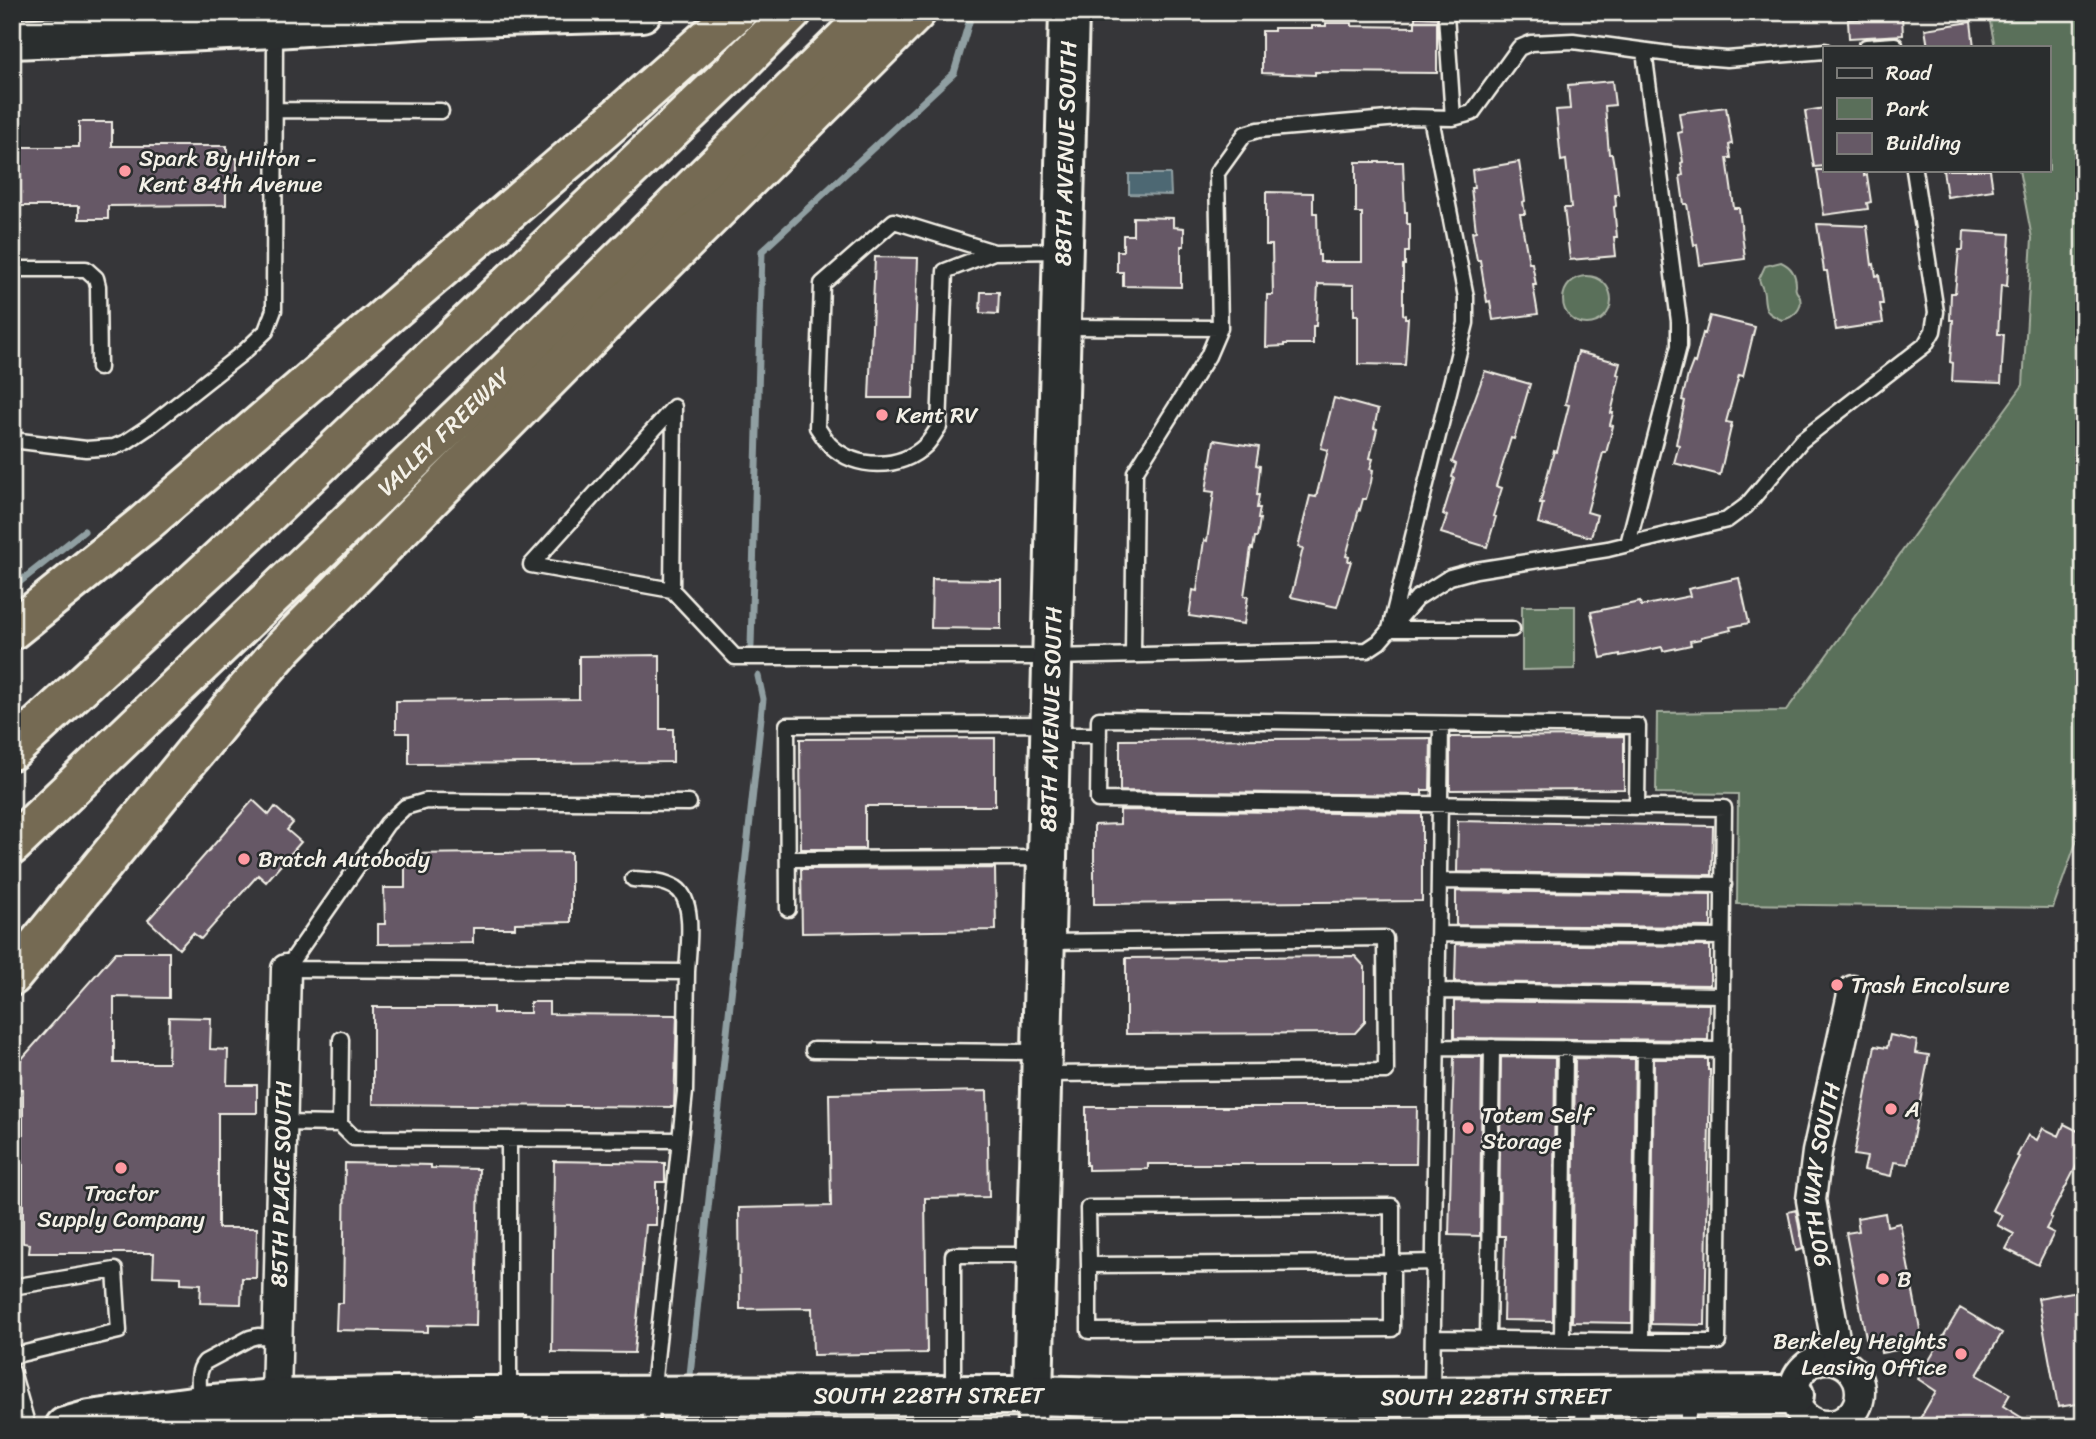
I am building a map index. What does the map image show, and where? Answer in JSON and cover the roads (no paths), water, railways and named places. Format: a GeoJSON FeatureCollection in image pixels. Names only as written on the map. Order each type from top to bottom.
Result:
{"type":"FeatureCollection","features":[{"type":"Feature","properties":{"kind":"highway"},"geometry":{"type":"LineString","coordinates":[[12,630],[144,524],[737,12]]}},
{"type":"Feature","properties":{"kind":"highway"},"geometry":{"type":"LineString","coordinates":[[12,750],[251,530],[725,80],[792,12]]}},
{"type":"Feature","properties":{"kind":"highway","name":"VALLEY FREEWAY"},"geometry":{"type":"LineString","coordinates":[[12,845],[507,371],[872,12]]}},
{"type":"Feature","properties":{"kind":"highway"},"geometry":{"type":"LineString","coordinates":[[12,976],[283,648],[916,12]]}},
{"type":"Feature","properties":{"kind":"street"},"geometry":{"type":"LineString","coordinates":[[12,39],[275,28],[431,18],[642,12]]}},
{"type":"Feature","properties":{"kind":"street","name":"88TH AVENUE SOUTH"},"geometry":{"type":"LineString","coordinates":[[1032,1411],[1069,12]]}},
{"type":"Feature","properties":{"kind":"street"},"geometry":{"type":"LineString","coordinates":[[12,30],[61,37]]}},
{"type":"Feature","properties":{"kind":"street","name":"85TH PLACE SOUTH"},"geometry":{"type":"LineString","coordinates":[[276,1399],[286,969]]}},
{"type":"Feature","properties":{"kind":"street","name":"90TH WAY SOUTH"},"geometry":{"type":"LineString","coordinates":[[1839,1361],[1811,1200],[1817,1152],[1853,990]]}},
{"type":"Feature","properties":{"kind":"street"},"geometry":{"type":"LineString","coordinates":[[1817,1360],[1839,1361],[1856,1374],[1860,1383],[1859,1404],[1848,1424],[1824,1425],[1812,1422],[1797,1406],[1794,1384],[1799,1373],[1817,1360]]}},
{"type":"Feature","properties":{"kind":"street","name":"SOUTH 228TH STREET"},"geometry":{"type":"LineString","coordinates":[[82,1425],[276,1399],[361,1412],[458,1411],[526,1406],[651,1411],[953,1395],[1032,1411],[1144,1398],[1583,1411],[1688,1411],[1794,1395]]}},
{"type":"Feature","properties":{"kind":"lane"},"geometry":{"type":"LineString","coordinates":[[1446,15],[1453,118]]}},
{"type":"Feature","properties":{"kind":"lane"},"geometry":{"type":"LineString","coordinates":[[12,440],[86,449],[106,449],[120,445],[150,426],[263,334],[270,325],[274,310],[275,28]]}},
{"type":"Feature","properties":{"kind":"lane"},"geometry":{"type":"LineString","coordinates":[[1133,654],[1135,472],[1208,356],[1220,328],[1217,173],[1245,134],[1258,130],[1411,117],[1453,118],[1472,113],[1520,48],[1531,43],[1573,41],[1727,59],[1823,51]]}},
{"type":"Feature","properties":{"kind":"lane"},"geometry":{"type":"LineString","coordinates":[[1628,544],[1679,346],[1679,321],[1644,51]]}},
{"type":"Feature","properties":{"kind":"lane"},"geometry":{"type":"LineString","coordinates":[[275,110],[441,111]]}},
{"type":"Feature","properties":{"kind":"lane"},"geometry":{"type":"LineString","coordinates":[[1390,629],[1466,323],[1466,297],[1431,118]]}},
{"type":"Feature","properties":{"kind":"lane"},"geometry":{"type":"LineString","coordinates":[[672,590],[674,407],[531,565],[672,590],[735,657],[1052,657],[1367,650],[1379,642],[1418,598],[1450,577],[1476,570],[1608,549],[1727,520],[1746,506],[1801,440],[1925,345],[1933,331],[1936,312],[1914,172]]}},
{"type":"Feature","properties":{"kind":"lane"},"geometry":{"type":"LineString","coordinates":[[994,252],[945,271],[939,427],[926,444],[909,457],[889,464],[867,464],[847,457],[830,445],[817,427],[822,284],[894,221],[994,252],[1063,251]]}},
{"type":"Feature","properties":{"kind":"lane"},"geometry":{"type":"LineString","coordinates":[[12,269],[86,269],[96,278],[99,368]]}},
{"type":"Feature","properties":{"kind":"lane"},"geometry":{"type":"LineString","coordinates":[[1061,327],[1220,328]]}},
{"type":"Feature","properties":{"kind":"lane"},"geometry":{"type":"LineString","coordinates":[[1390,629],[1512,628]]}},
{"type":"Feature","properties":{"kind":"lane"},"geometry":{"type":"LineString","coordinates":[[1433,1338],[1718,1342],[1724,808],[1440,805],[1098,800],[1099,719],[1638,726],[1637,807]]}},
{"type":"Feature","properties":{"kind":"lane"},"geometry":{"type":"LineString","coordinates":[[1425,1407],[1433,1338],[1441,724]]}},
{"type":"Feature","properties":{"kind":"lane"},"geometry":{"type":"LineString","coordinates":[[788,909],[787,725],[1050,730],[1099,735]]}},
{"type":"Feature","properties":{"kind":"lane"},"geometry":{"type":"LineString","coordinates":[[286,969],[387,824],[405,807],[426,801],[689,803]]}},
{"type":"Feature","properties":{"kind":"lane"},"geometry":{"type":"LineString","coordinates":[[788,859],[1047,858]]}},
{"type":"Feature","properties":{"kind":"lane"},"geometry":{"type":"LineString","coordinates":[[633,879],[656,881],[677,889],[687,901],[685,1092],[651,1411]]}},
{"type":"Feature","properties":{"kind":"lane"},"geometry":{"type":"LineString","coordinates":[[1439,881],[1724,885]]}},
{"type":"Feature","properties":{"kind":"lane"},"geometry":{"type":"LineString","coordinates":[[1438,934],[1723,937]]}},
{"type":"Feature","properties":{"kind":"lane"},"geometry":{"type":"LineString","coordinates":[[813,1050],[1042,1063],[1386,1071],[1385,938],[1045,942]]}},
{"type":"Feature","properties":{"kind":"lane"},"geometry":{"type":"LineString","coordinates":[[286,969],[687,971]]}},
{"type":"Feature","properties":{"kind":"lane"},"geometry":{"type":"LineString","coordinates":[[1437,991],[1722,995]]}},
{"type":"Feature","properties":{"kind":"lane"},"geometry":{"type":"LineString","coordinates":[[340,1124],[341,1039]]}},
{"type":"Feature","properties":{"kind":"lane"},"geometry":{"type":"LineString","coordinates":[[1437,1047],[1721,1050]]}},
{"type":"Feature","properties":{"kind":"lane"},"geometry":{"type":"LineString","coordinates":[[1488,1339],[1492,1047]]}},
{"type":"Feature","properties":{"kind":"lane"},"geometry":{"type":"LineString","coordinates":[[1562,1340],[1565,1048]]}},
{"type":"Feature","properties":{"kind":"lane"},"geometry":{"type":"LineString","coordinates":[[1641,1341],[1645,1049]]}},
{"type":"Feature","properties":{"kind":"lane"},"geometry":{"type":"LineString","coordinates":[[282,1123],[340,1124],[354,1138],[680,1140]]}},
{"type":"Feature","properties":{"kind":"lane"},"geometry":{"type":"LineString","coordinates":[[509,1139],[526,1406]]}},
{"type":"Feature","properties":{"kind":"lane"},"geometry":{"type":"LineString","coordinates":[[1392,1206],[1392,1263],[1392,1329],[1090,1331],[1088,1208],[1392,1206]]}},
{"type":"Feature","properties":{"kind":"lane"},"geometry":{"type":"LineString","coordinates":[[953,1395],[953,1255],[1037,1255]]}},
{"type":"Feature","properties":{"kind":"lane"},"geometry":{"type":"LineString","coordinates":[[1089,1265],[1434,1262]]}},
{"type":"Feature","properties":{"kind":"lane"},"geometry":{"type":"LineString","coordinates":[[12,1287],[116,1270],[119,1331],[12,1356]]}},
{"type":"Feature","properties":{"kind":"lane"},"geometry":{"type":"LineString","coordinates":[[183,1413],[205,1362],[250,1338],[277,1337]]}},
{"type":"Feature","properties":{"kind":"lane"},"geometry":{"type":"LineString","coordinates":[[12,1371],[28,1427]]}},
{"type":"Feature","properties":{"kind":"water"},"geometry":{"type":"Polygon","coordinates":[[[1129,174],[1170,174],[1171,195],[1129,194],[1129,174]]]}},
{"type":"Feature","properties":{"kind":"waterway"},"geometry":{"type":"LineString","coordinates":[[751,646],[762,251],[954,73],[972,12]]}},
{"type":"Feature","properties":{"kind":"waterway"},"geometry":{"type":"LineString","coordinates":[[12,588],[84,531]]}},
{"type":"Feature","properties":{"kind":"waterway"},"geometry":{"type":"LineString","coordinates":[[690,1375],[763,699],[758,676]]}},
{"type":"Feature","properties":{"kind":"waterway"},"geometry":{"type":"LineString","coordinates":[[686,1427],[687,1417]]}},
{"type":"Feature","properties":{"kind":"place","name":"Spark By Hilton - Kent 84th Avenue"},"geometry":{"type":"Point","coordinates":[125,171]}},
{"type":"Feature","properties":{"kind":"place","name":"Kent RV"},"geometry":{"type":"Point","coordinates":[882,415]}},
{"type":"Feature","properties":{"kind":"place","name":"Bratch Autobody"},"geometry":{"type":"Point","coordinates":[244,859]}},
{"type":"Feature","properties":{"kind":"place","name":"Trash Encolsure"},"geometry":{"type":"Point","coordinates":[1837,985]}},
{"type":"Feature","properties":{"kind":"place","name":"A"},"geometry":{"type":"Point","coordinates":[1891,1109]}},
{"type":"Feature","properties":{"kind":"place","name":"Totem Self Storage"},"geometry":{"type":"Point","coordinates":[1468,1128]}},
{"type":"Feature","properties":{"kind":"place","name":"Tractor Supply Company"},"geometry":{"type":"Point","coordinates":[121,1168]}},
{"type":"Feature","properties":{"kind":"place","name":"B"},"geometry":{"type":"Point","coordinates":[1883,1279]}},
{"type":"Feature","properties":{"kind":"place","name":"Berkeley Heights Leasing Office"},"geometry":{"type":"Point","coordinates":[1961,1354]}}]}
